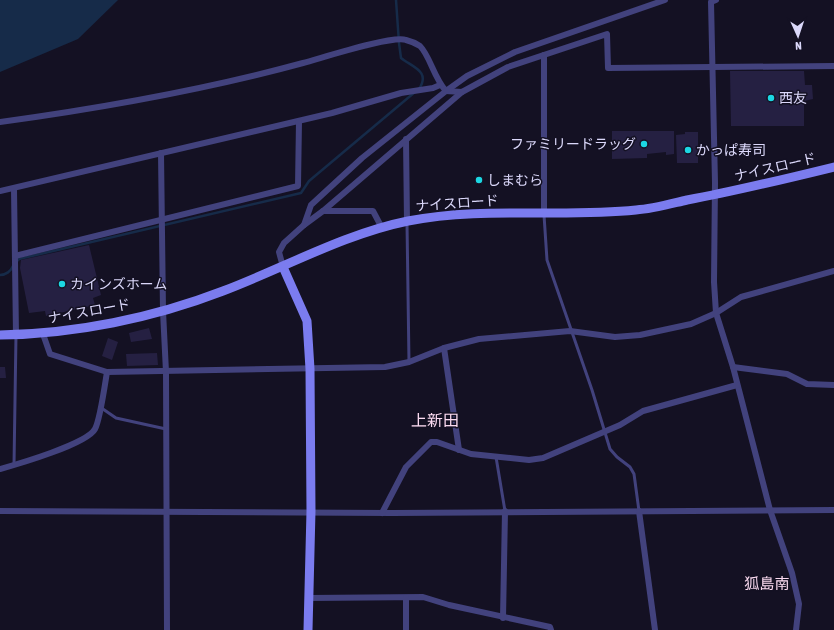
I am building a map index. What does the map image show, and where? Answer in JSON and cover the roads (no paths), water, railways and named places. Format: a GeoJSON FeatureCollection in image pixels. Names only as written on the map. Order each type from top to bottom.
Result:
{"type":"FeatureCollection","features":[{"type":"Feature","properties":{"kind":"street"},"geometry":{"type":"LineString","coordinates":[[304,225],[311,205],[362,158],[446,90],[489,64],[515,52],[665,0]]}},
{"type":"Feature","properties":{"kind":"street"},"geometry":{"type":"LineString","coordinates":[[716,0],[711,2],[713,68],[714,282],[716,313],[733,367],[770,510],[792,573],[799,604],[796,630]]}},
{"type":"Feature","properties":{"kind":"street"},"geometry":{"type":"LineString","coordinates":[[308,630],[311,512],[310,369],[307,321],[283,267],[279,252],[284,243],[462,92],[508,67],[607,34],[608,68],[834,66]]}},
{"type":"Feature","properties":{"kind":"street"},"geometry":{"type":"LineString","coordinates":[[0,122],[54,115],[156,97],[290,67],[385,42],[405,39],[420,46],[440,85],[446,90],[462,92]]}},
{"type":"Feature","properties":{"kind":"street"},"geometry":{"type":"LineString","coordinates":[[544,56],[544,214]]}},
{"type":"Feature","properties":{"kind":"street"},"geometry":{"type":"LineString","coordinates":[[0,191],[14,189],[299,121],[401,93],[433,88],[440,85]]}},
{"type":"Feature","properties":{"kind":"street"},"geometry":{"type":"LineString","coordinates":[[15,256],[298,186],[299,121]]}},
{"type":"Feature","properties":{"kind":"street"},"geometry":{"type":"LineString","coordinates":[[406,139],[407,222]]}},
{"type":"Feature","properties":{"kind":"street"},"geometry":{"type":"LineString","coordinates":[[161,153],[163,311],[166,372],[167,630]]}},
{"type":"Feature","properties":{"kind":"street","name":"ナイスロード"},"geometry":{"type":"LineString","coordinates":[[0,335],[43,334],[103,324],[163,311],[222,292],[382,228],[407,222],[446,215],[544,214],[638,210],[714,195],[834,167]]}},
{"type":"Feature","properties":{"kind":"street"},"geometry":{"type":"LineString","coordinates":[[14,189],[16,335]]}},
{"type":"Feature","properties":{"kind":"street"},"geometry":{"type":"LineString","coordinates":[[323,211],[373,212],[382,228]]}},
{"type":"Feature","properties":{"kind":"street"},"geometry":{"type":"LineString","coordinates":[[43,334],[50,354],[107,372],[385,367],[409,362],[444,348],[479,339],[570,331],[615,337],[640,335],[691,324],[716,313],[741,297],[834,271]]}},
{"type":"Feature","properties":{"kind":"street"},"geometry":{"type":"LineString","coordinates":[[444,348],[460,450]]}},
{"type":"Feature","properties":{"kind":"street"},"geometry":{"type":"LineString","coordinates":[[733,367],[787,374],[807,384],[834,385]]}},
{"type":"Feature","properties":{"kind":"street"},"geometry":{"type":"LineString","coordinates":[[0,469],[31,461],[84,438],[95,429],[107,372]]}},
{"type":"Feature","properties":{"kind":"street"},"geometry":{"type":"LineString","coordinates":[[382,513],[406,467],[431,442],[437,442],[471,454],[529,460],[543,458],[620,425],[643,411],[737,385]]}},
{"type":"Feature","properties":{"kind":"street"},"geometry":{"type":"LineString","coordinates":[[0,511],[382,513],[834,510]]}},
{"type":"Feature","properties":{"kind":"street"},"geometry":{"type":"LineString","coordinates":[[503,618],[505,511]]}},
{"type":"Feature","properties":{"kind":"street"},"geometry":{"type":"LineString","coordinates":[[639,511],[655,630]]}},
{"type":"Feature","properties":{"kind":"street"},"geometry":{"type":"LineString","coordinates":[[309,598],[423,597],[503,618],[544,625],[550,627],[551,630]]}},
{"type":"Feature","properties":{"kind":"street"},"geometry":{"type":"LineString","coordinates":[[406,598],[406,630]]}},
{"type":"Feature","properties":{"kind":"lane"},"geometry":{"type":"LineString","coordinates":[[544,214],[547,260],[570,331],[592,390],[610,449],[630,468],[634,474],[639,511]]}},
{"type":"Feature","properties":{"kind":"lane"},"geometry":{"type":"LineString","coordinates":[[407,222],[409,362]]}},
{"type":"Feature","properties":{"kind":"lane"},"geometry":{"type":"LineString","coordinates":[[14,465],[16,335]]}},
{"type":"Feature","properties":{"kind":"lane"},"geometry":{"type":"LineString","coordinates":[[100,407],[116,418],[166,429]]}},
{"type":"Feature","properties":{"kind":"lane"},"geometry":{"type":"LineString","coordinates":[[496,457],[505,511]]}},
{"type":"Feature","properties":{"kind":"water"},"geometry":{"type":"Polygon","coordinates":[[[0,0],[118,0],[78,39],[0,72],[0,0]]]}},
{"type":"Feature","properties":{"kind":"waterway"},"geometry":{"type":"LineString","coordinates":[[396,0],[401,58],[419,70],[423,78],[419,89]]}},
{"type":"Feature","properties":{"kind":"waterway"},"geometry":{"type":"LineString","coordinates":[[16,262],[19,259],[301,193],[309,181],[415,92]]}},
{"type":"Feature","properties":{"kind":"waterway"},"geometry":{"type":"LineString","coordinates":[[0,275],[11,270],[13,266]]}},
{"type":"Feature","properties":{"kind":"place","name":"西友"},"geometry":{"type":"Point","coordinates":[771,98]}},
{"type":"Feature","properties":{"kind":"place","name":"ファミリードラッグ"},"geometry":{"type":"Point","coordinates":[644,144]}},
{"type":"Feature","properties":{"kind":"place","name":"かっぱ寿司"},"geometry":{"type":"Point","coordinates":[688,150]}},
{"type":"Feature","properties":{"kind":"place","name":"しまむら"},"geometry":{"type":"Point","coordinates":[479,180]}},
{"type":"Feature","properties":{"kind":"place","name":"カインズホーム"},"geometry":{"type":"Point","coordinates":[62,284]}},
{"type":"Feature","properties":{"kind":"district","name":"上新田"},"geometry":{"type":"Point","coordinates":[435,420]}},
{"type":"Feature","properties":{"kind":"district","name":"狐島南"},"geometry":{"type":"Point","coordinates":[767,583]}}]}
